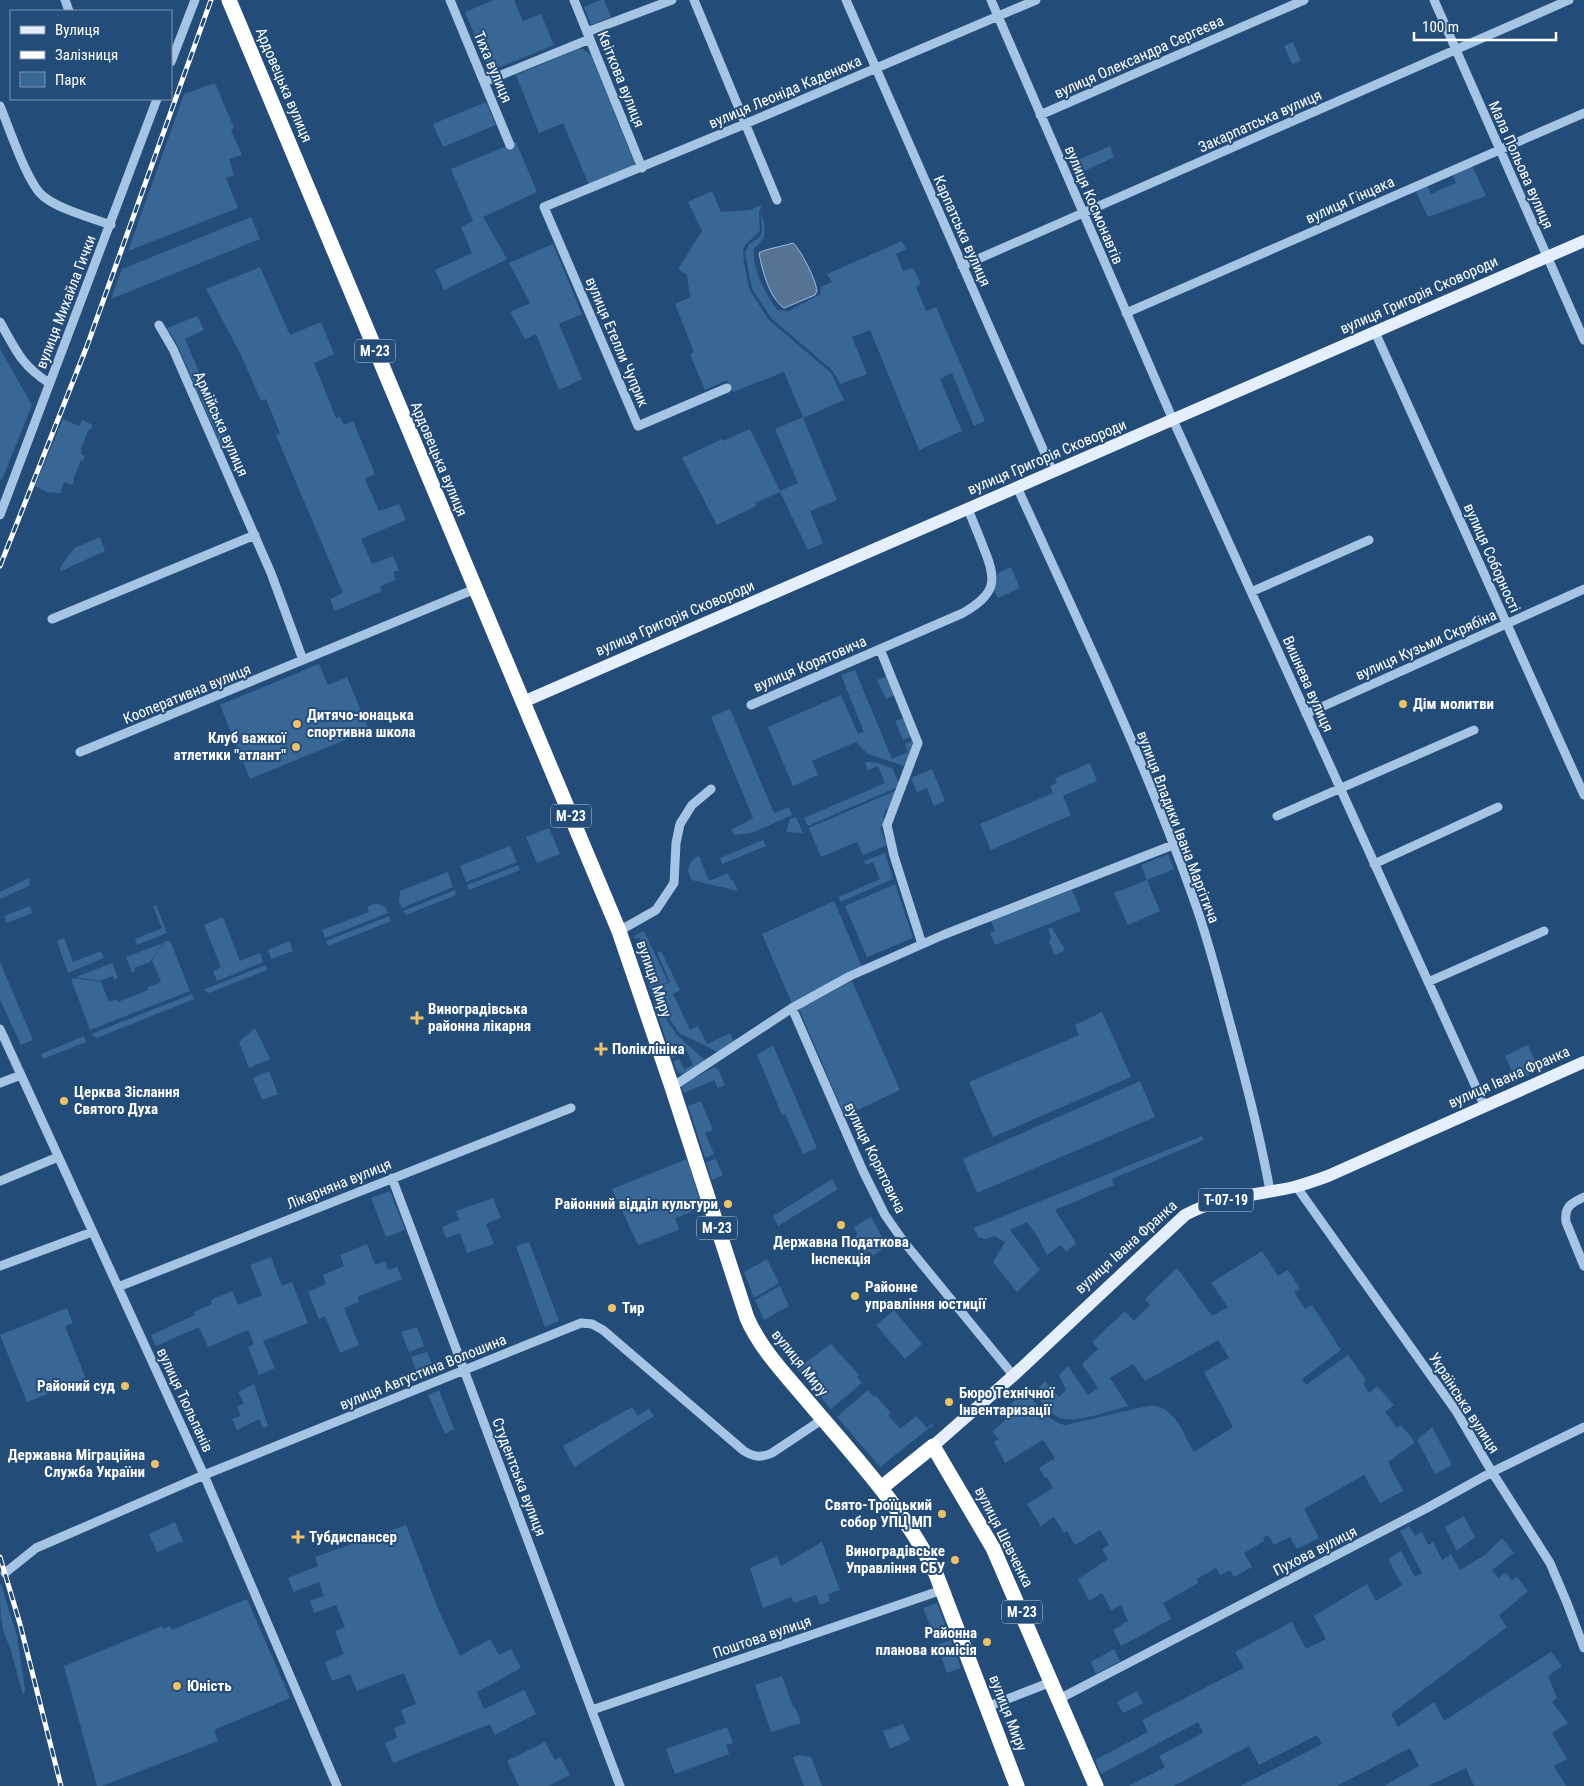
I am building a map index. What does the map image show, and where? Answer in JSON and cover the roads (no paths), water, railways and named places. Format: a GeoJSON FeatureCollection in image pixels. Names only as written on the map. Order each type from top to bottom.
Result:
{"type":"FeatureCollection","features":[{"type":"Feature","properties":{"kind":"highway","name":"Ардовецька вулиця"},"geometry":{"type":"LineString","coordinates":[[229,0],[619,932]]}},
{"type":"Feature","properties":{"kind":"highway","name":"вулиця Миру"},"geometry":{"type":"LineString","coordinates":[[619,932],[672,1087],[747,1318],[755,1334],[774,1361],[881,1488],[918,1541],[942,1590],[1017,1786]]}},
{"type":"Feature","properties":{"kind":"highway","name":"вулиця Івана Франка"},"geometry":{"type":"LineString","coordinates":[[881,1488],[932,1446]]}},
{"type":"Feature","properties":{"kind":"highway","name":"вулиця Шевченка"},"geometry":{"type":"LineString","coordinates":[[932,1446],[987,1536],[1012,1589],[1096,1786]]}},
{"type":"Feature","properties":{"kind":"main road","name":"вулиця Григорія Сковороди"},"geometry":{"type":"LineString","coordinates":[[523,702],[1584,241]]}},
{"type":"Feature","properties":{"kind":"main road","name":"вулиця Івана Франка"},"geometry":{"type":"LineString","coordinates":[[932,1446],[1013,1375],[1185,1215],[1196,1209],[1219,1202],[1296,1186],[1328,1176],[1584,1062]]}},
{"type":"Feature","properties":{"kind":"street"},"geometry":{"type":"LineString","coordinates":[[172,59],[195,0]]}},
{"type":"Feature","properties":{"kind":"street","name":"Тиха вулиця"},"geometry":{"type":"LineString","coordinates":[[450,0],[510,145]]}},
{"type":"Feature","properties":{"kind":"street","name":"Квіткова вулиця"},"geometry":{"type":"LineString","coordinates":[[574,0],[642,168]]}},
{"type":"Feature","properties":{"kind":"street"},"geometry":{"type":"LineString","coordinates":[[484,82],[672,0]]}},
{"type":"Feature","properties":{"kind":"street"},"geometry":{"type":"LineString","coordinates":[[694,0],[777,200]]}},
{"type":"Feature","properties":{"kind":"street","name":"Карпатська вулиця"},"geometry":{"type":"LineString","coordinates":[[846,0],[1053,472]]}},
{"type":"Feature","properties":{"kind":"street","name":"вулиця Космонавтів"},"geometry":{"type":"LineString","coordinates":[[991,0],[1174,420]]}},
{"type":"Feature","properties":{"kind":"street","name":"вулиця Леоніда Каденюка"},"geometry":{"type":"LineString","coordinates":[[544,207],[642,168],[1036,0]]}},
{"type":"Feature","properties":{"kind":"street","name":"вулиця Олександра Сергеєва"},"geometry":{"type":"LineString","coordinates":[[1040,115],[1304,0]]}},
{"type":"Feature","properties":{"kind":"street","name":"Мала Польова вулиця"},"geometry":{"type":"LineString","coordinates":[[1434,0],[1584,340]]}},
{"type":"Feature","properties":{"kind":"street","name":"Закарпатська вулиця"},"geometry":{"type":"LineString","coordinates":[[962,266],[1569,0]]}},
{"type":"Feature","properties":{"kind":"street","name":"вулиця Михайла Гички"},"geometry":{"type":"LineString","coordinates":[[0,514],[111,225],[157,100]]}},
{"type":"Feature","properties":{"kind":"street"},"geometry":{"type":"LineString","coordinates":[[0,106],[32,181],[42,195],[54,204],[111,225]]}},
{"type":"Feature","properties":{"kind":"street","name":"вулиця Гінцака"},"geometry":{"type":"LineString","coordinates":[[1126,313],[1584,113]]}},
{"type":"Feature","properties":{"kind":"street","name":"вулиця Етелли Чуприк"},"geometry":{"type":"LineString","coordinates":[[544,207],[638,426],[727,388]]}},
{"type":"Feature","properties":{"kind":"street"},"geometry":{"type":"LineString","coordinates":[[0,322],[27,366],[49,383]]}},
{"type":"Feature","properties":{"kind":"street","name":"Армійська вулиця"},"geometry":{"type":"LineString","coordinates":[[159,325],[173,349],[271,573],[303,660]]}},
{"type":"Feature","properties":{"kind":"street","name":"вулиця Соборності"},"geometry":{"type":"LineString","coordinates":[[1375,332],[1584,796]]}},
{"type":"Feature","properties":{"kind":"street","name":"Вишнева вулиця"},"geometry":{"type":"LineString","coordinates":[[1174,420],[1485,1107]]}},
{"type":"Feature","properties":{"kind":"street","name":"вулиця Владики Івана Маргітича"},"geometry":{"type":"LineString","coordinates":[[1017,487],[1125,726],[1173,845],[1200,919],[1251,1099],[1270,1191]]}},
{"type":"Feature","properties":{"kind":"street","name":"вулиця Корятовича"},"geometry":{"type":"LineString","coordinates":[[751,705],[963,613],[982,601],[991,586],[993,572],[968,509]]}},
{"type":"Feature","properties":{"kind":"street"},"geometry":{"type":"LineString","coordinates":[[52,619],[254,535]]}},
{"type":"Feature","properties":{"kind":"street"},"geometry":{"type":"LineString","coordinates":[[1251,592],[1369,540]]}},
{"type":"Feature","properties":{"kind":"street","name":"Кооперативна вулиця"},"geometry":{"type":"LineString","coordinates":[[80,752],[474,589]]}},
{"type":"Feature","properties":{"kind":"street","name":"вулиця Кузьми Скрябіна"},"geometry":{"type":"LineString","coordinates":[[1306,714],[1584,589]]}},
{"type":"Feature","properties":{"kind":"street","name":"вулиця Корятовича"},"geometry":{"type":"LineString","coordinates":[[880,649],[918,743],[887,822],[887,828],[922,944]]}},
{"type":"Feature","properties":{"kind":"street"},"geometry":{"type":"LineString","coordinates":[[1277,816],[1474,730]]}},
{"type":"Feature","properties":{"kind":"street"},"geometry":{"type":"LineString","coordinates":[[619,932],[656,910],[674,883],[676,843],[680,824],[692,805],[711,789]]}},
{"type":"Feature","properties":{"kind":"street"},"geometry":{"type":"LineString","coordinates":[[1374,864],[1498,807]]}},
{"type":"Feature","properties":{"kind":"street"},"geometry":{"type":"LineString","coordinates":[[672,1087],[792,1008],[850,976],[922,944],[1173,845]]}},
{"type":"Feature","properties":{"kind":"street"},"geometry":{"type":"LineString","coordinates":[[1428,982],[1544,931]]}},
{"type":"Feature","properties":{"kind":"street","name":"вулиця Корятовича"},"geometry":{"type":"LineString","coordinates":[[792,1008],[863,1171],[885,1215],[904,1242],[1013,1375]]}},
{"type":"Feature","properties":{"kind":"street","name":"вулиця Тюльпанів"},"geometry":{"type":"LineString","coordinates":[[0,1029],[204,1475],[337,1786]]}},
{"type":"Feature","properties":{"kind":"street"},"geometry":{"type":"LineString","coordinates":[[0,1083],[21,1075]]}},
{"type":"Feature","properties":{"kind":"street","name":"Лікарняна вулиця"},"geometry":{"type":"LineString","coordinates":[[118,1287],[571,1108]]}},
{"type":"Feature","properties":{"kind":"street"},"geometry":{"type":"LineString","coordinates":[[0,1181],[58,1157]]}},
{"type":"Feature","properties":{"kind":"street","name":"Студентська вулиця"},"geometry":{"type":"LineString","coordinates":[[392,1178],[620,1786]]}},
{"type":"Feature","properties":{"kind":"street","name":"Українська вулиця"},"geometry":{"type":"LineString","coordinates":[[1296,1186],[1443,1391],[1550,1563],[1584,1648]]}},
{"type":"Feature","properties":{"kind":"street"},"geometry":{"type":"LineString","coordinates":[[1584,1197],[1572,1202],[1568,1206],[1565,1216],[1584,1266]]}},
{"type":"Feature","properties":{"kind":"street"},"geometry":{"type":"LineString","coordinates":[[0,1266],[92,1232]]}},
{"type":"Feature","properties":{"kind":"street","name":"вулиця Августина Волошина"},"geometry":{"type":"LineString","coordinates":[[5,1573],[28,1554],[43,1545],[204,1475],[574,1325],[586,1322],[603,1330],[753,1456],[766,1456],[772,1453],[823,1419]]}},
{"type":"Feature","properties":{"kind":"street","name":"Пухова вулиця"},"geometry":{"type":"LineString","coordinates":[[1059,1699],[1427,1508],[1492,1472],[1584,1427]]}},
{"type":"Feature","properties":{"kind":"street","name":"Поштова вулиця"},"geometry":{"type":"LineString","coordinates":[[592,1710],[942,1590]]}},
{"type":"Feature","properties":{"kind":"street"},"geometry":{"type":"LineString","coordinates":[[987,1706],[1051,1682]]}},
{"type":"Feature","properties":{"kind":"railway"},"geometry":{"type":"LineString","coordinates":[[0,566],[87,346],[211,0]]}},
{"type":"Feature","properties":{"kind":"railway"},"geometry":{"type":"LineString","coordinates":[[0,1557],[20,1624],[61,1786]]}},
{"type":"Feature","properties":{"kind":"place","name":"Дім молитви"},"geometry":{"type":"Point","coordinates":[1403,704]}},
{"type":"Feature","properties":{"kind":"place","name":"Дитячо-юнацька спортивна школа"},"geometry":{"type":"Point","coordinates":[297,724]}},
{"type":"Feature","properties":{"kind":"place","name":"Клуб важкої атлетики \"атлант\""},"geometry":{"type":"Point","coordinates":[296,747]}},
{"type":"Feature","properties":{"kind":"place","name":"Виноградівська районна лікарня"},"geometry":{"type":"Point","coordinates":[417,1018]}},
{"type":"Feature","properties":{"kind":"place","name":"Поліклініка"},"geometry":{"type":"Point","coordinates":[601,1049]}},
{"type":"Feature","properties":{"kind":"place","name":"Церква Зіслання Святого Духа"},"geometry":{"type":"Point","coordinates":[64,1101]}},
{"type":"Feature","properties":{"kind":"place","name":"Районний відділ культури"},"geometry":{"type":"Point","coordinates":[728,1204]}},
{"type":"Feature","properties":{"kind":"place","name":"Державна Податкова Інспекція"},"geometry":{"type":"Point","coordinates":[841,1225]}},
{"type":"Feature","properties":{"kind":"place","name":"Районне управління юстиції"},"geometry":{"type":"Point","coordinates":[855,1296]}},
{"type":"Feature","properties":{"kind":"place","name":"Тир"},"geometry":{"type":"Point","coordinates":[612,1308]}},
{"type":"Feature","properties":{"kind":"place","name":"Районий суд"},"geometry":{"type":"Point","coordinates":[125,1386]}},
{"type":"Feature","properties":{"kind":"place","name":"Бюро Технічної Інвентаризації"},"geometry":{"type":"Point","coordinates":[949,1402]}},
{"type":"Feature","properties":{"kind":"place","name":"Державна Міграційна Служба України"},"geometry":{"type":"Point","coordinates":[155,1464]}},
{"type":"Feature","properties":{"kind":"place","name":"Свято-Троїцький собор УПЦ МП"},"geometry":{"type":"Point","coordinates":[942,1514]}},
{"type":"Feature","properties":{"kind":"place","name":"Тубдиспансер"},"geometry":{"type":"Point","coordinates":[298,1537]}},
{"type":"Feature","properties":{"kind":"place","name":"Виноградівське Управління СБУ"},"geometry":{"type":"Point","coordinates":[955,1560]}},
{"type":"Feature","properties":{"kind":"place","name":"Районна планова комісія"},"geometry":{"type":"Point","coordinates":[987,1642]}},
{"type":"Feature","properties":{"kind":"place","name":"Юність"},"geometry":{"type":"Point","coordinates":[177,1686]}}]}
